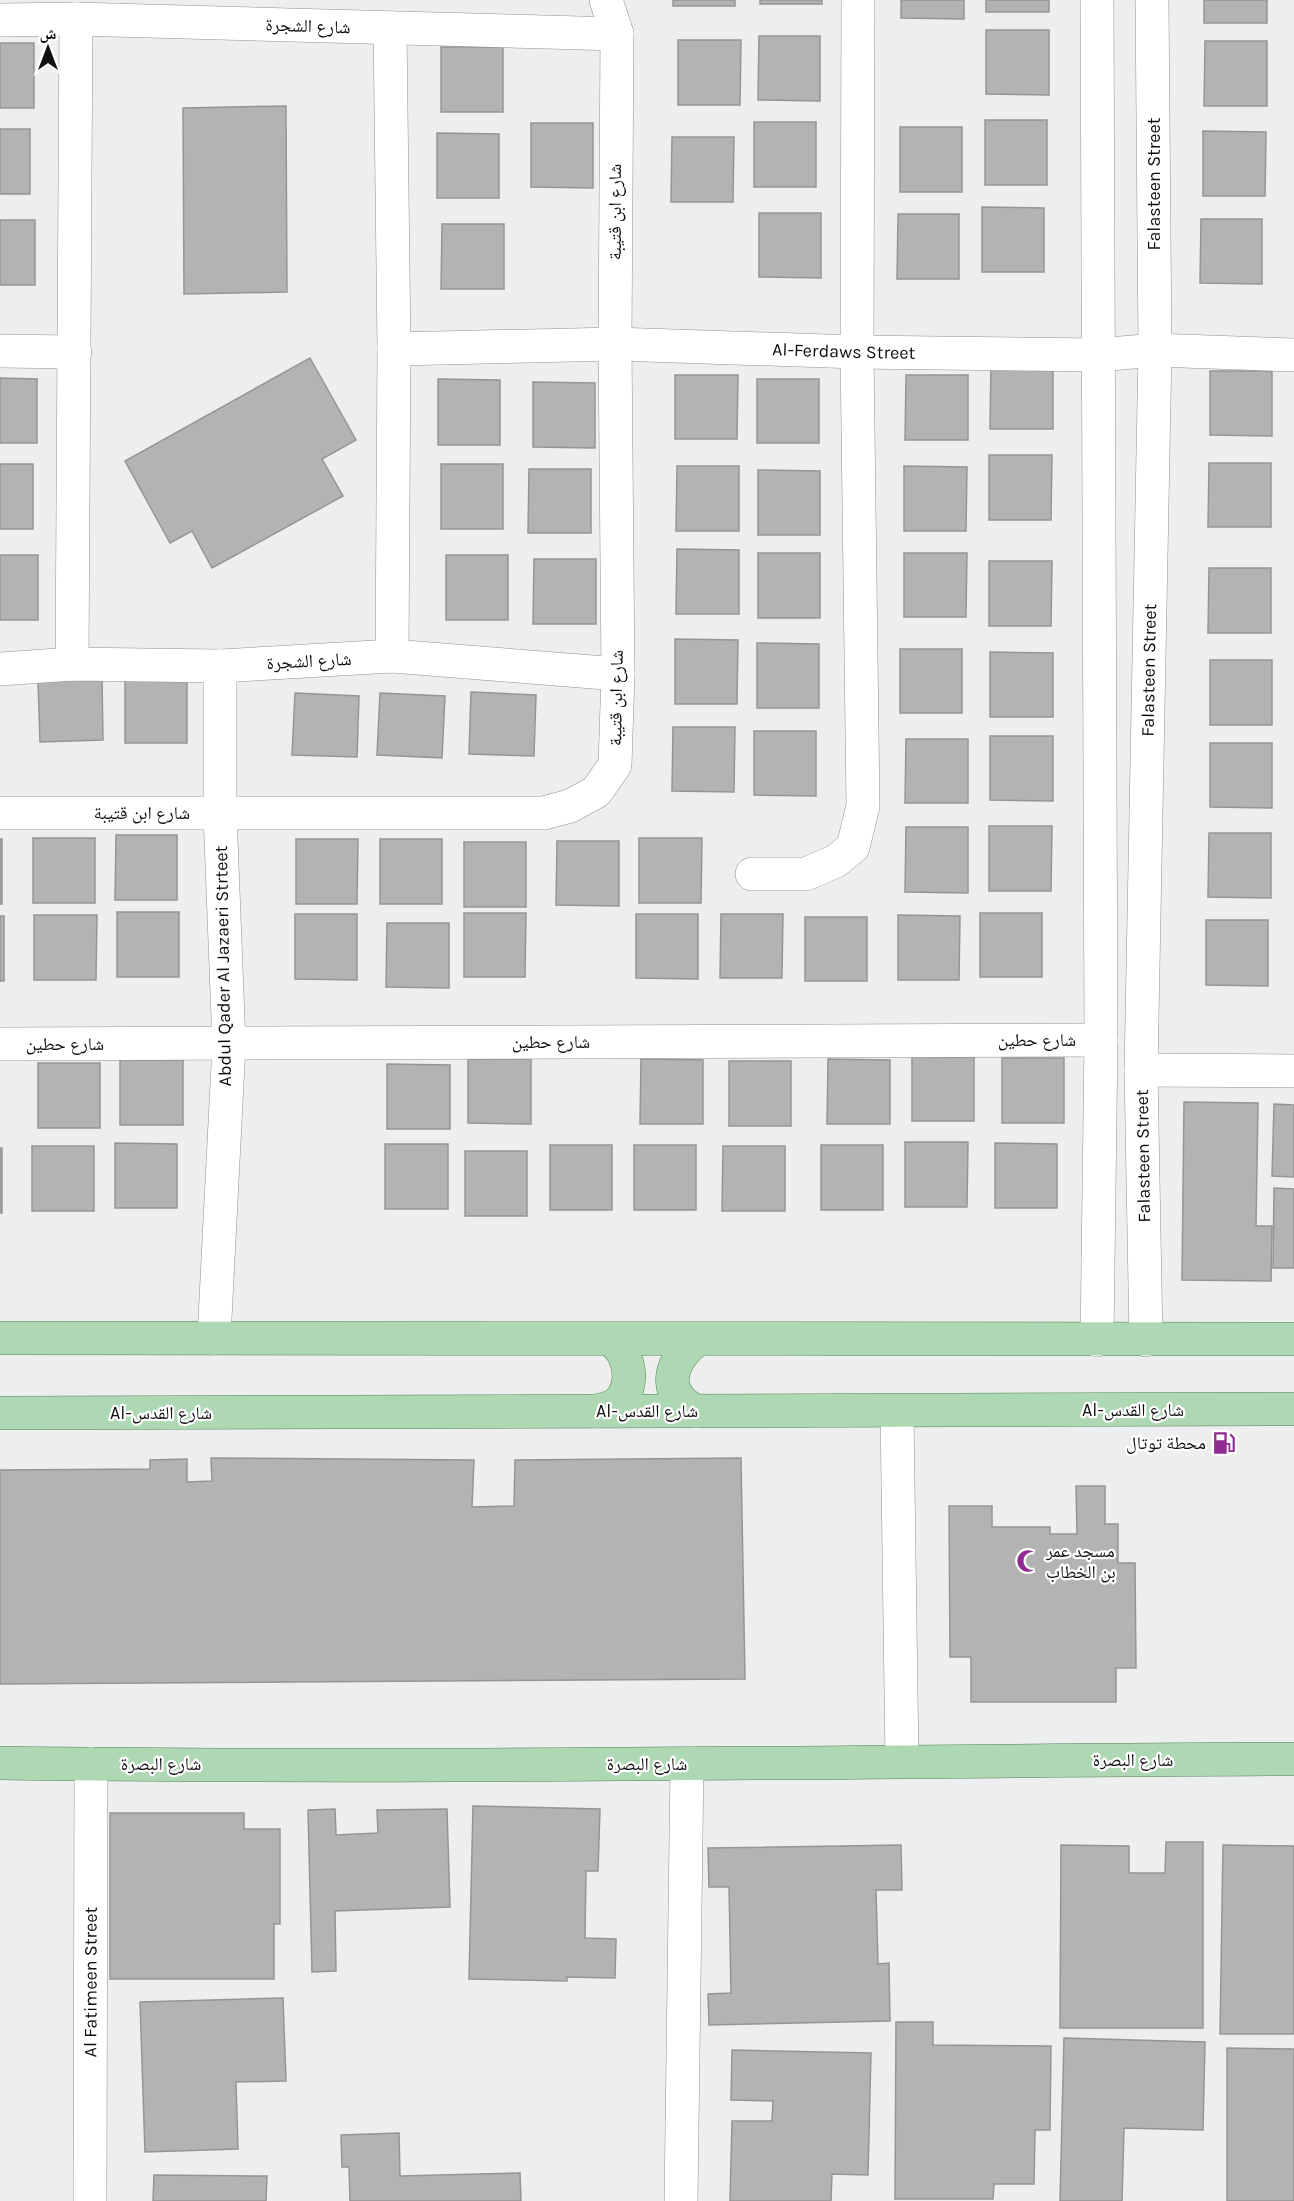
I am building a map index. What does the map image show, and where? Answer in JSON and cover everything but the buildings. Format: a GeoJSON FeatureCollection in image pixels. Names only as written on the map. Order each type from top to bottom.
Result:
{"type":"FeatureCollection","features":[{"type":"Feature","properties":{"kind":"main road"},"geometry":{"type":"LineString","coordinates":[[0,1338],[1294,1339]]}},
{"type":"Feature","properties":{"kind":"main road"},"geometry":{"type":"LineString","coordinates":[[596,1411],[616,1405],[626,1391],[628,1382],[625,1353],[610,1339]]}},
{"type":"Feature","properties":{"kind":"main road"},"geometry":{"type":"LineString","coordinates":[[696,1411],[686,1406],[676,1396],[673,1384],[678,1358],[683,1351],[698,1340]]}},
{"type":"Feature","properties":{"kind":"main road","name":"Al-شارع القدس"},"geometry":{"type":"LineString","coordinates":[[0,1413],[1294,1409]]}},
{"type":"Feature","properties":{"kind":"main road","name":"شارع البصرة"},"geometry":{"type":"LineString","coordinates":[[0,1763],[687,1765],[902,1761],[1294,1759]]}},
{"type":"Feature","properties":{"kind":"street","name":"شارع ابن قتيبة"},"geometry":{"type":"LineString","coordinates":[[0,813],[544,813],[570,806],[596,792],[615,765],[618,674],[615,344],[617,34],[606,0]]}},
{"type":"Feature","properties":{"kind":"street"},"geometry":{"type":"LineString","coordinates":[[752,874],[806,874],[836,861],[853,847],[863,806],[857,352],[858,0]]}},
{"type":"Feature","properties":{"kind":"street"},"geometry":{"type":"LineString","coordinates":[[1097,0],[1101,1040],[1097,1340]]}},
{"type":"Feature","properties":{"kind":"street","name":"Falasteen Street"},"geometry":{"type":"LineString","coordinates":[[1146,1340],[1141,1070],[1155,350],[1152,0]]}},
{"type":"Feature","properties":{"kind":"street","name":"شارع الشجرة"},"geometry":{"type":"LineString","coordinates":[[0,20],[223,12],[390,28],[617,34]]}},
{"type":"Feature","properties":{"kind":"street"},"geometry":{"type":"LineString","coordinates":[[72,664],[76,19]]}},
{"type":"Feature","properties":{"kind":"street"},"geometry":{"type":"LineString","coordinates":[[390,28],[394,349],[392,657]]}},
{"type":"Feature","properties":{"kind":"street","name":"Al-Ferdaws Street"},"geometry":{"type":"LineString","coordinates":[[394,349],[615,344],[857,352],[1099,355],[1155,350],[1294,355]]}},
{"type":"Feature","properties":{"kind":"street"},"geometry":{"type":"LineString","coordinates":[[0,351],[75,352]]}},
{"type":"Feature","properties":{"kind":"street","name":"شارع الشجرة"},"geometry":{"type":"LineString","coordinates":[[0,669],[72,664],[220,666],[392,657],[618,674]]}},
{"type":"Feature","properties":{"kind":"street","name":"Abdul Qader Al Jazaeri Strteet"},"geometry":{"type":"LineString","coordinates":[[214,1338],[229,1044],[220,813],[220,666]]}},
{"type":"Feature","properties":{"kind":"street","name":"شارع حطين"},"geometry":{"type":"LineString","coordinates":[[0,1044],[1101,1040]]}},
{"type":"Feature","properties":{"kind":"street"},"geometry":{"type":"LineString","coordinates":[[1141,1070],[1294,1071]]}},
{"type":"Feature","properties":{"kind":"street"},"geometry":{"type":"LineString","coordinates":[[897,1412],[902,1761]]}},
{"type":"Feature","properties":{"kind":"street","name":"Al Fatimeen Street"},"geometry":{"type":"LineString","coordinates":[[90,2201],[91,1764]]}},
{"type":"Feature","properties":{"kind":"street"},"geometry":{"type":"LineString","coordinates":[[681,2201],[687,1765]]}},
{"type":"Feature","properties":{"kind":"place","name":"محطة توتال"},"geometry":{"type":"Point","coordinates":[1224,1443]}},
{"type":"Feature","properties":{"kind":"place","name":"مسجد عمر بن الخطاب"},"geometry":{"type":"Point","coordinates":[1028,1561]}}]}
